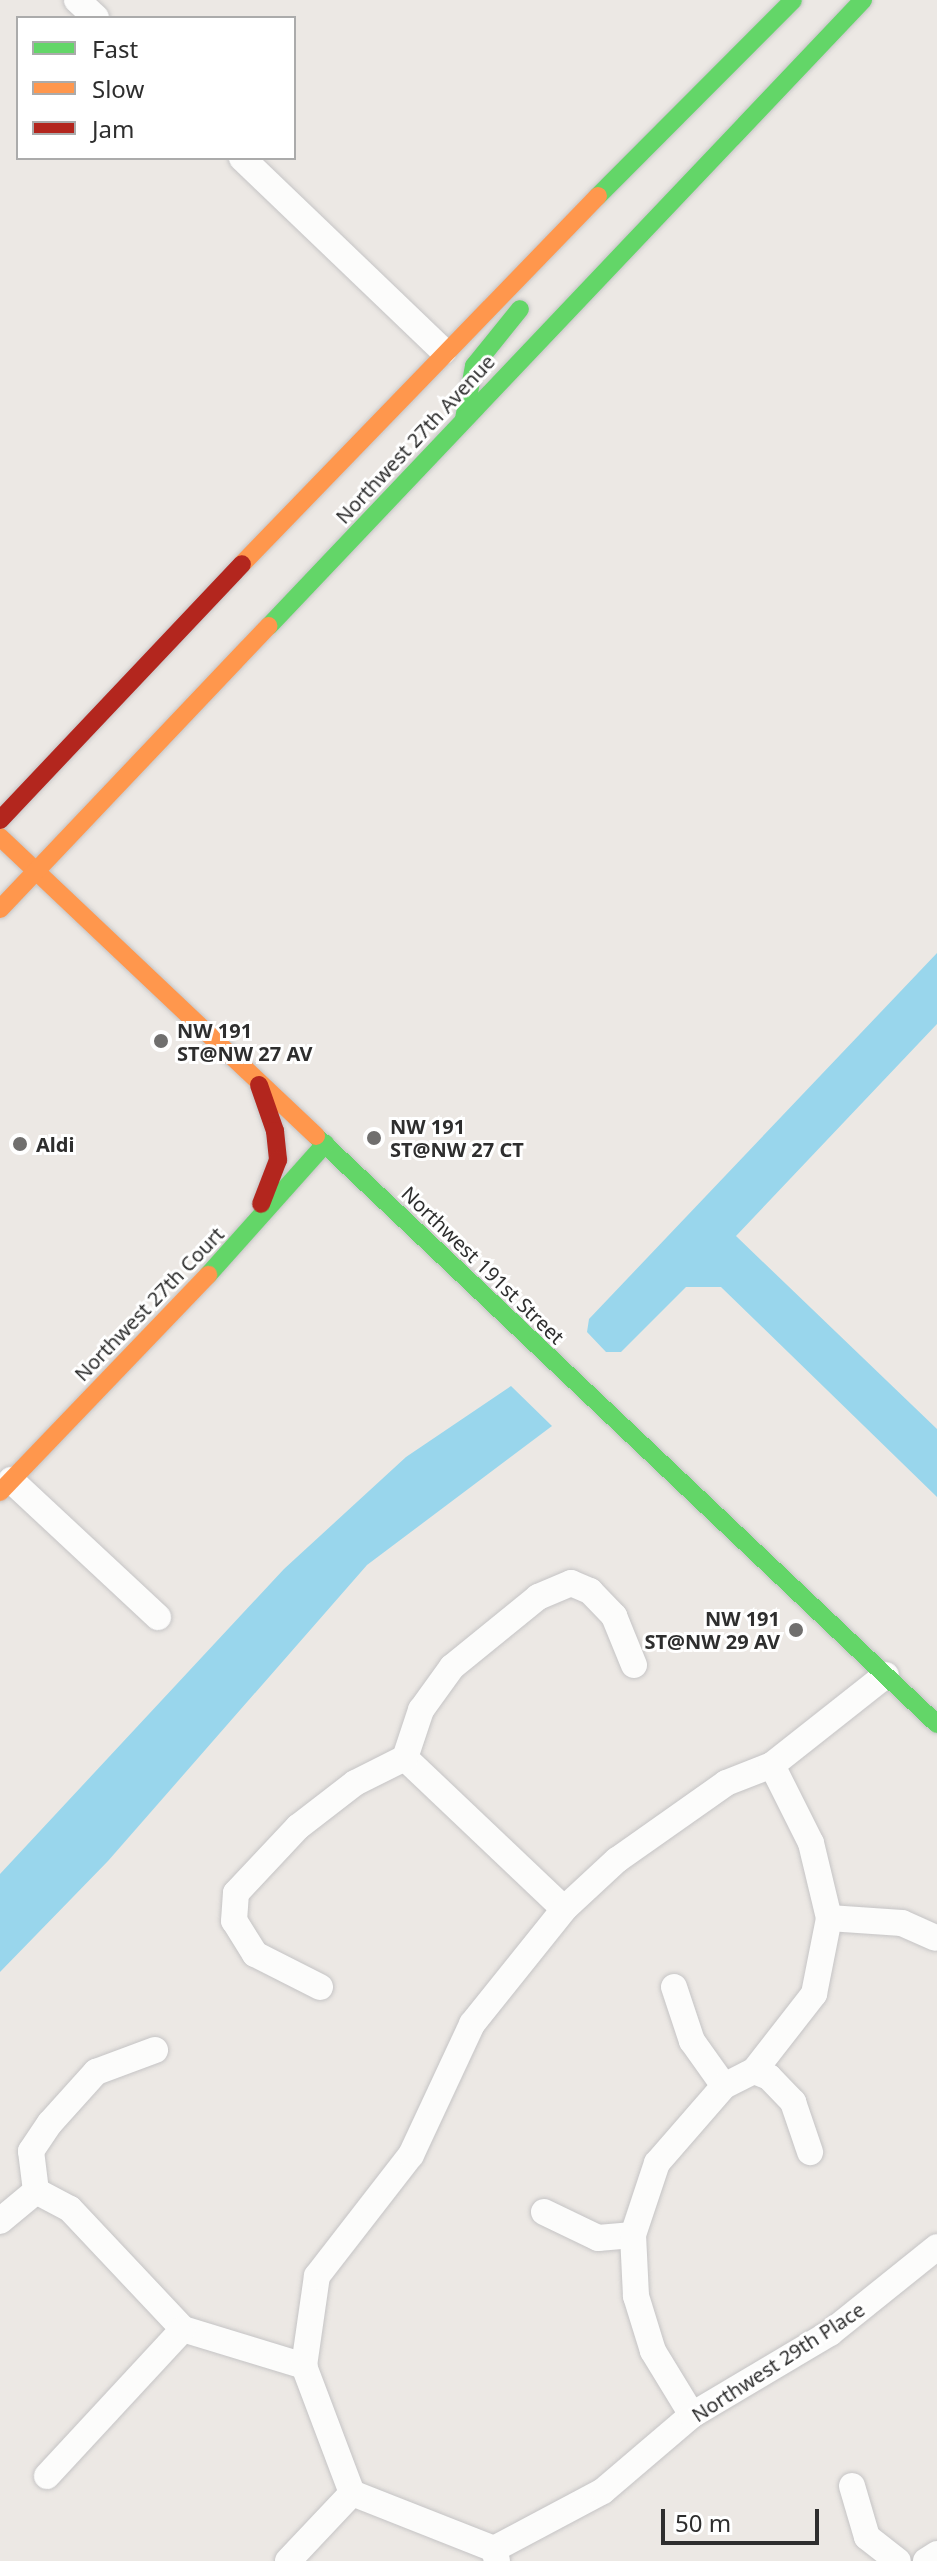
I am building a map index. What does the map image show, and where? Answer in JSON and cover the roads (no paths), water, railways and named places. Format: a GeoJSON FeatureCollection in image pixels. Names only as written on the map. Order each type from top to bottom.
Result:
{"type":"FeatureCollection","features":[{"type":"Feature","properties":{"kind":"main road","name":"Northwest 27th Avenue"},"geometry":{"type":"LineString","coordinates":[[0,820],[443,351],[793,0]]}},
{"type":"Feature","properties":{"kind":"main road","name":"Northwest 27th Avenue"},"geometry":{"type":"LineString","coordinates":[[0,909],[853,3]]}},
{"type":"Feature","properties":{"kind":"main road"},"geometry":{"type":"LineString","coordinates":[[647,176],[660,134]]}},
{"type":"Feature","properties":{"kind":"main road"},"geometry":{"type":"LineString","coordinates":[[464,419],[474,366],[537,291]]}},
{"type":"Feature","properties":{"kind":"main road","name":"Northwest 191st Street"},"geometry":{"type":"LineString","coordinates":[[0,837],[937,1724]]}},
{"type":"Feature","properties":{"kind":"main road"},"geometry":{"type":"LineString","coordinates":[[244,1237],[272,1184],[278,1160],[275,1131],[257,1078]]}},
{"type":"Feature","properties":{"kind":"main road","name":"Northwest 27th Court"},"geometry":{"type":"LineString","coordinates":[[6,1486],[244,1237],[325,1144]]}},
{"type":"Feature","properties":{"kind":"street"},"geometry":{"type":"LineString","coordinates":[[77,0],[94,16]]}},
{"type":"Feature","properties":{"kind":"street"},"geometry":{"type":"LineString","coordinates":[[244,160],[443,351]]}},
{"type":"Feature","properties":{"kind":"street"},"geometry":{"type":"LineString","coordinates":[[6,1486],[158,1617]]}},
{"type":"Feature","properties":{"kind":"street"},"geometry":{"type":"LineString","coordinates":[[320,1987],[255,1954],[234,1921],[236,1893],[298,1827],[355,1783],[405,1758],[421,1710],[452,1667],[538,1597],[571,1583],[590,1591],[614,1616],[634,1665]]}},
{"type":"Feature","properties":{"kind":"street"},"geometry":{"type":"LineString","coordinates":[[496,2555],[352,2493],[304,2366],[317,2276],[411,2155],[472,2024],[564,1909],[617,1860],[726,1783],[772,1765],[886,1675]]}},
{"type":"Feature","properties":{"kind":"street"},"geometry":{"type":"LineString","coordinates":[[405,1758],[564,1909]]}},
{"type":"Feature","properties":{"kind":"street"},"geometry":{"type":"LineString","coordinates":[[692,2415],[653,2351],[636,2296],[633,2235],[657,2163],[724,2086],[754,2071],[814,1994],[829,1918],[811,1843],[772,1765]]}},
{"type":"Feature","properties":{"kind":"street"},"geometry":{"type":"LineString","coordinates":[[829,1918],[902,1923],[935,1938]]}},
{"type":"Feature","properties":{"kind":"street"},"geometry":{"type":"LineString","coordinates":[[674,1987],[692,2041],[724,2086]]}},
{"type":"Feature","properties":{"kind":"street"},"geometry":{"type":"LineString","coordinates":[[36,2191],[31,2151],[50,2123],[96,2072],[155,2050]]}},
{"type":"Feature","properties":{"kind":"street"},"geometry":{"type":"LineString","coordinates":[[754,2071],[769,2077],[793,2102],[810,2152]]}},
{"type":"Feature","properties":{"kind":"street"},"geometry":{"type":"LineString","coordinates":[[36,2191],[70,2209],[183,2329],[304,2366]]}},
{"type":"Feature","properties":{"kind":"street"},"geometry":{"type":"LineString","coordinates":[[0,2221],[36,2191]]}},
{"type":"Feature","properties":{"kind":"street"},"geometry":{"type":"LineString","coordinates":[[544,2212],[598,2238],[633,2235]]}},
{"type":"Feature","properties":{"kind":"street","name":"Northwest 29th Place"},"geometry":{"type":"LineString","coordinates":[[496,2555],[603,2491],[692,2415],[830,2333],[935,2256]]}},
{"type":"Feature","properties":{"kind":"street"},"geometry":{"type":"LineString","coordinates":[[47,2476],[183,2329]]}},
{"type":"Feature","properties":{"kind":"street"},"geometry":{"type":"LineString","coordinates":[[852,2486],[867,2537],[898,2561]]}},
{"type":"Feature","properties":{"kind":"street"},"geometry":{"type":"LineString","coordinates":[[288,2561],[352,2493]]}},
{"type":"Feature","properties":{"kind":"street"},"geometry":{"type":"LineString","coordinates":[[926,2561],[937,2554]]}},
{"type":"Feature","properties":{"kind":"water"},"geometry":{"type":"Polygon","coordinates":[[[937,953],[937,1024],[736,1236],[937,1429],[937,1497],[721,1287],[686,1287],[621,1352],[606,1352],[587,1332],[589,1319],[937,953]]]}},
{"type":"Feature","properties":{"kind":"water"},"geometry":{"type":"Polygon","coordinates":[[[511,1386],[552,1426],[367,1565],[108,1861],[0,1972],[0,1874],[284,1569],[406,1457],[511,1386]]]}},
{"type":"Feature","properties":{"kind":"place","name":"NW 191 ST@NW 27 AV"},"geometry":{"type":"Point","coordinates":[161,1041]}},
{"type":"Feature","properties":{"kind":"place","name":"NW 191 ST@NW 27 CT"},"geometry":{"type":"Point","coordinates":[374,1138]}},
{"type":"Feature","properties":{"kind":"place","name":"Aldi"},"geometry":{"type":"Point","coordinates":[20,1144]}},
{"type":"Feature","properties":{"kind":"place","name":"NW 191 ST@NW 29 AV"},"geometry":{"type":"Point","coordinates":[796,1630]}}]}
